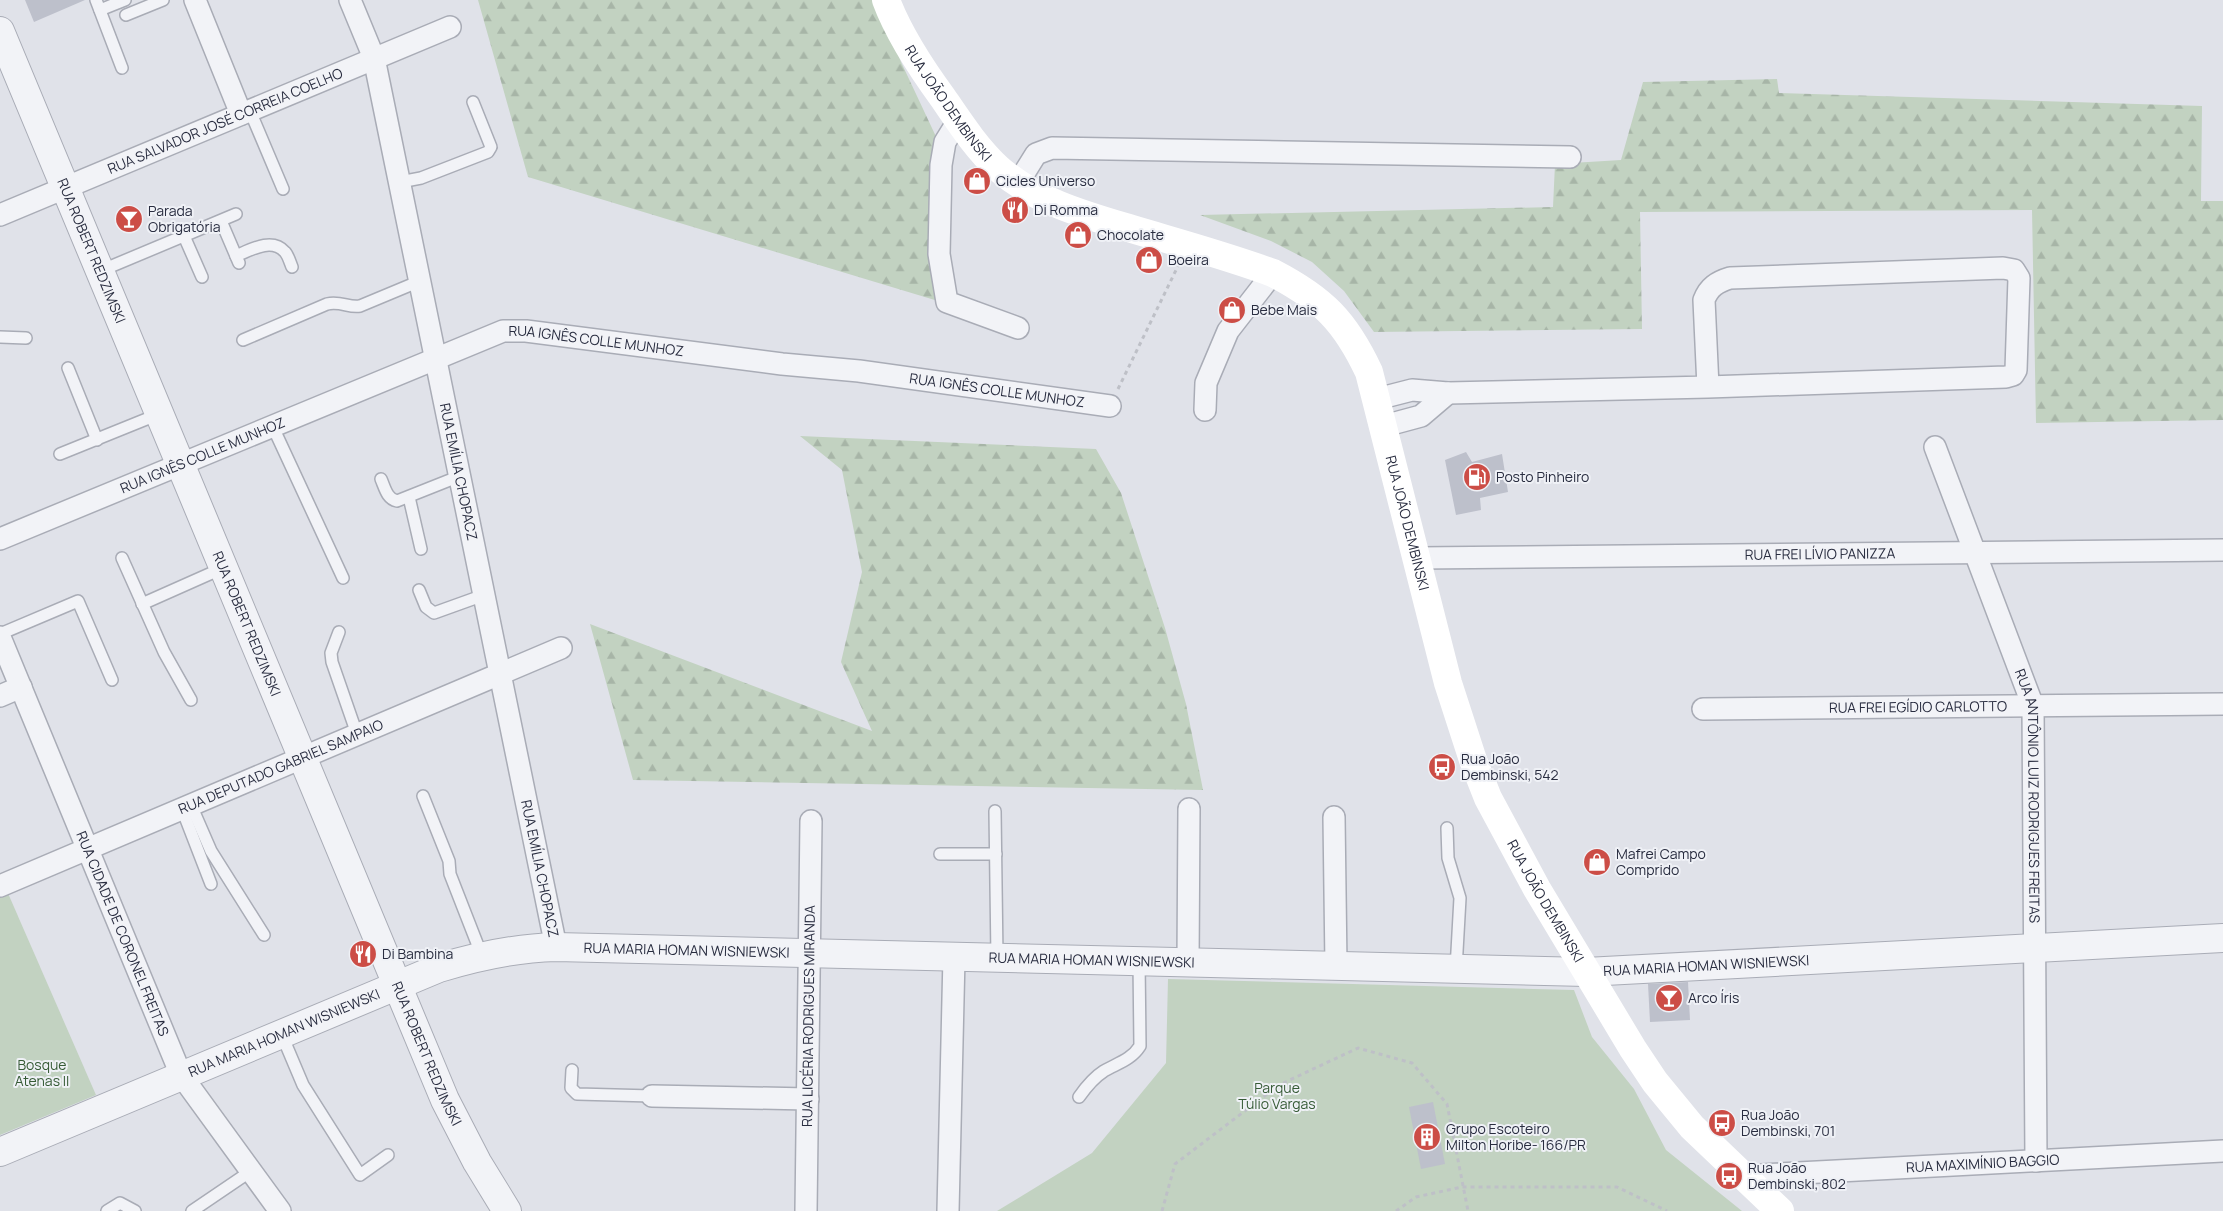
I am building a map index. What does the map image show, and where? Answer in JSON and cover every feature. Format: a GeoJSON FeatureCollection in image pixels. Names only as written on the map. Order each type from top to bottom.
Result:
{"type":"FeatureCollection","features":[{"type":"Feature","properties":{"kind":"main road","name":"RUA JOÃO DEMBINSKI"},"geometry":{"type":"LineString","coordinates":[[886,0],[905,40],[958,121],[999,169],[1018,183],[1034,194],[1069,209],[1273,273],[1299,287],[1324,305],[1344,326],[1358,348],[1369,372],[1377,399],[1448,683],[1473,760],[1510,842],[1633,1050],[1675,1108],[1704,1140],[1780,1211]]}},
{"type":"Feature","properties":{"kind":"street"},"geometry":{"type":"LineString","coordinates":[[195,0],[246,112]]}},
{"type":"Feature","properties":{"kind":"street","name":"RUA EMÍLIA CHOPACZ"},"geometry":{"type":"LineString","coordinates":[[350,0],[374,58],[556,947]]}},
{"type":"Feature","properties":{"kind":"street","name":"RUA SALVADOR JOSÉ CORREIA COELHO"},"geometry":{"type":"LineString","coordinates":[[0,215],[450,26]]}},
{"type":"Feature","properties":{"kind":"street","name":"RUA ROBERT REDZIMSKI"},"geometry":{"type":"LineString","coordinates":[[0,31],[396,985],[459,1131],[508,1211]]}},
{"type":"Feature","properties":{"kind":"street"},"geometry":{"type":"LineString","coordinates":[[958,121],[944,142],[941,158],[939,247],[947,302],[1018,328]]}},
{"type":"Feature","properties":{"kind":"street"},"geometry":{"type":"LineString","coordinates":[[1018,183],[1036,154],[1052,148],[1570,157]]}},
{"type":"Feature","properties":{"kind":"street"},"geometry":{"type":"LineString","coordinates":[[1377,399],[1412,390],[1448,393],[1708,387],[2013,375],[2016,370],[2019,278],[2014,270],[2003,268],[1730,278],[1722,280],[1708,291],[1704,300],[1708,387]]}},
{"type":"Feature","properties":{"kind":"street"},"geometry":{"type":"LineString","coordinates":[[1205,410],[1206,383],[1228,331],[1273,273]]}},
{"type":"Feature","properties":{"kind":"street","name":"RUA IGNÊS COLLE MUNHOZ"},"geometry":{"type":"LineString","coordinates":[[0,539],[435,357],[503,331],[526,331],[782,364],[859,371],[1110,406]]}},
{"type":"Feature","properties":{"kind":"street"},"geometry":{"type":"LineString","coordinates":[[1384,426],[1421,416],[1448,393]]}},
{"type":"Feature","properties":{"kind":"street","name":"RUA ANTÔNIO LUIZ RODRIGUES FREITAS"},"geometry":{"type":"LineString","coordinates":[[1935,447],[2033,706],[2036,1161]]}},
{"type":"Feature","properties":{"kind":"street","name":"RUA FREI LÍVIO PANIZZA"},"geometry":{"type":"LineString","coordinates":[[1418,558],[2223,550]]}},
{"type":"Feature","properties":{"kind":"street","name":"RUA CIDADE DE CORONEL FREITAS"},"geometry":{"type":"LineString","coordinates":[[0,636],[181,1075],[280,1211]]}},
{"type":"Feature","properties":{"kind":"street","name":"RUA DEPUTADO GABRIEL SAMPAIO"},"geometry":{"type":"LineString","coordinates":[[0,886],[561,648]]}},
{"type":"Feature","properties":{"kind":"street"},"geometry":{"type":"LineString","coordinates":[[0,696],[21,687]]}},
{"type":"Feature","properties":{"kind":"street","name":"RUA FREI EGÍDIO CARLOTTO"},"geometry":{"type":"LineString","coordinates":[[1702,709],[2223,704]]}},
{"type":"Feature","properties":{"kind":"street"},"geometry":{"type":"LineString","coordinates":[[1188,962],[1189,809]]}},
{"type":"Feature","properties":{"kind":"street"},"geometry":{"type":"LineString","coordinates":[[1334,817],[1336,966]]}},
{"type":"Feature","properties":{"kind":"street","name":"RUA LICÉRIA RODRIGUES MIRANDA"},"geometry":{"type":"LineString","coordinates":[[806,1211],[811,821]]}},
{"type":"Feature","properties":{"kind":"street","name":"RUA MARIA HOMAN WISNIEWSKI"},"geometry":{"type":"LineString","coordinates":[[0,1152],[439,968],[482,956],[528,948],[556,947],[1586,972],[2223,938]]}},
{"type":"Feature","properties":{"kind":"street"},"geometry":{"type":"LineString","coordinates":[[948,1211],[954,957]]}},
{"type":"Feature","properties":{"kind":"street"},"geometry":{"type":"LineString","coordinates":[[652,1096],[808,1099]]}},
{"type":"Feature","properties":{"kind":"street","name":"RUA MAXIMÍNIO BAGGIO"},"geometry":{"type":"LineString","coordinates":[[1742,1176],[2223,1152]]}},
{"type":"Feature","properties":{"kind":"lane"},"geometry":{"type":"LineString","coordinates":[[122,68],[98,5],[125,0]]}},
{"type":"Feature","properties":{"kind":"lane"},"geometry":{"type":"LineString","coordinates":[[126,15],[163,0]]}},
{"type":"Feature","properties":{"kind":"lane"},"geometry":{"type":"LineString","coordinates":[[400,182],[421,178],[488,152],[491,147],[474,102]]}},
{"type":"Feature","properties":{"kind":"lane"},"geometry":{"type":"LineString","coordinates":[[246,112],[283,189]]}},
{"type":"Feature","properties":{"kind":"lane"},"geometry":{"type":"LineString","coordinates":[[100,271],[236,214]]}},
{"type":"Feature","properties":{"kind":"lane"},"geometry":{"type":"LineString","coordinates":[[221,221],[238,259],[264,245],[276,245],[285,252],[292,266]]}},
{"type":"Feature","properties":{"kind":"lane"},"geometry":{"type":"LineString","coordinates":[[184,236],[202,278]]}},
{"type":"Feature","properties":{"kind":"lane"},"geometry":{"type":"LineString","coordinates":[[243,340],[328,304],[337,302],[354,307],[360,306],[420,281]]}},
{"type":"Feature","properties":{"kind":"lane"},"geometry":{"type":"LineString","coordinates":[[0,337],[26,338]]}},
{"type":"Feature","properties":{"kind":"lane"},"geometry":{"type":"LineString","coordinates":[[68,368],[97,440]]}},
{"type":"Feature","properties":{"kind":"lane"},"geometry":{"type":"LineString","coordinates":[[60,454],[159,414]]}},
{"type":"Feature","properties":{"kind":"lane"},"geometry":{"type":"LineString","coordinates":[[272,426],[343,578]]}},
{"type":"Feature","properties":{"kind":"lane"},"geometry":{"type":"LineString","coordinates":[[382,479],[392,500],[398,501],[460,476]]}},
{"type":"Feature","properties":{"kind":"lane"},"geometry":{"type":"LineString","coordinates":[[409,497],[422,549]]}},
{"type":"Feature","properties":{"kind":"lane"},"geometry":{"type":"LineString","coordinates":[[122,558],[164,652],[191,700]]}},
{"type":"Feature","properties":{"kind":"lane"},"geometry":{"type":"LineString","coordinates":[[142,604],[223,568]]}},
{"type":"Feature","properties":{"kind":"lane"},"geometry":{"type":"LineString","coordinates":[[419,590],[426,607],[434,613],[484,595]]}},
{"type":"Feature","properties":{"kind":"lane"},"geometry":{"type":"LineString","coordinates":[[0,636],[78,601],[112,680]]}},
{"type":"Feature","properties":{"kind":"lane"},"geometry":{"type":"LineString","coordinates":[[340,632],[331,653],[332,662],[357,734]]}},
{"type":"Feature","properties":{"kind":"lane"},"geometry":{"type":"LineString","coordinates":[[422,796],[449,861],[450,874],[482,956]]}},
{"type":"Feature","properties":{"kind":"lane"},"geometry":{"type":"LineString","coordinates":[[187,807],[211,884]]}},
{"type":"Feature","properties":{"kind":"lane"},"geometry":{"type":"LineString","coordinates":[[187,807],[211,851],[264,935]]}},
{"type":"Feature","properties":{"kind":"lane"},"geometry":{"type":"LineString","coordinates":[[995,811],[997,958]]}},
{"type":"Feature","properties":{"kind":"lane"},"geometry":{"type":"LineString","coordinates":[[1447,828],[1449,864],[1460,898],[1456,969]]}},
{"type":"Feature","properties":{"kind":"lane"},"geometry":{"type":"LineString","coordinates":[[940,854],[996,854]]}},
{"type":"Feature","properties":{"kind":"lane"},"geometry":{"type":"LineString","coordinates":[[1079,1097],[1089,1083],[1104,1071],[1134,1056],[1140,1046],[1139,961]]}},
{"type":"Feature","properties":{"kind":"lane"},"geometry":{"type":"LineString","coordinates":[[282,1033],[303,1085],[360,1175],[388,1155]]}},
{"type":"Feature","properties":{"kind":"lane"},"geometry":{"type":"LineString","coordinates":[[572,1070],[571,1088],[576,1094],[652,1096]]}},
{"type":"Feature","properties":{"kind":"lane"},"geometry":{"type":"LineString","coordinates":[[192,1211],[251,1171]]}},
{"type":"Feature","properties":{"kind":"lane"},"geometry":{"type":"LineString","coordinates":[[107,1211],[120,1203],[135,1211]]}},
{"type":"Feature","properties":{"kind":"path"},"geometry":{"type":"LineString","coordinates":[[1110,406],[1188,246]]}},
{"type":"Feature","properties":{"kind":"path"},"geometry":{"type":"LineString","coordinates":[[1162,1211],[1175,1164],[1279,1085],[1358,1048],[1412,1063],[1447,1104],[1468,1211]]}},
{"type":"Feature","properties":{"kind":"path"},"geometry":{"type":"LineString","coordinates":[[1396,1211],[1416,1197],[1462,1187],[1617,1187],[1667,1211]]}},
{"type":"Feature","properties":{"kind":"green space"},"geometry":{"type":"Polygon","coordinates":[[[478,0],[877,0],[901,62],[939,143],[938,301],[528,177],[478,0]]]}},
{"type":"Feature","properties":{"kind":"green space"},"geometry":{"type":"Polygon","coordinates":[[[1777,79],[1779,93],[2202,106],[2201,201],[2223,201],[2223,420],[2036,423],[2032,210],[1640,212],[1642,329],[1374,332],[1344,291],[1312,262],[1271,241],[1200,215],[1553,207],[1555,164],[1621,160],[1643,82],[1777,79]]]}},
{"type":"Feature","properties":{"kind":"green space"},"geometry":{"type":"Polygon","coordinates":[[[800,436],[1096,449],[1121,493],[1165,628],[1186,704],[1203,790],[633,780],[590,624],[872,731],[841,662],[862,572],[842,470],[800,436]]]}},
{"type":"Feature","properties":{"kind":"green space","name":"Bosque Atenas II"},"geometry":{"type":"Polygon","coordinates":[[[7,891],[96,1095],[0,1135],[0,894],[7,891]]]}},
{"type":"Feature","properties":{"kind":"green space","name":"Parque Túlio Vargas"},"geometry":{"type":"Polygon","coordinates":[[[1168,979],[1574,990],[1592,1037],[1634,1089],[1666,1150],[1742,1211],[997,1211],[1092,1153],[1166,1063],[1168,979]]]}},
{"type":"Feature","properties":{"kind":"building"},"geometry":{"type":"Polygon","coordinates":[[[25,0],[85,0],[34,22],[25,0]]]}},
{"type":"Feature","properties":{"kind":"building","name":"Posto Pinheiro"},"geometry":{"type":"Polygon","coordinates":[[[1466,452],[1472,462],[1502,454],[1508,492],[1480,498],[1481,510],[1456,515],[1445,460],[1466,452]]]}},
{"type":"Feature","properties":{"kind":"building","name":"Arco Íris"},"geometry":{"type":"Polygon","coordinates":[[[1688,982],[1690,1020],[1650,1022],[1648,984],[1688,982]]]}},
{"type":"Feature","properties":{"kind":"building","name":"Grupo Escoteiro Milton Horibe- 166/PR"},"geometry":{"type":"Polygon","coordinates":[[[1433,1102],[1445,1164],[1421,1169],[1409,1107],[1433,1102]]]}},
{"type":"Feature","properties":{"kind":"place","name":"Cicles Universo"},"geometry":{"type":"Point","coordinates":[977,181]}},
{"type":"Feature","properties":{"kind":"place","name":"Di Romma"},"geometry":{"type":"Point","coordinates":[1015,210]}},
{"type":"Feature","properties":{"kind":"place","name":"Parada Obrigatória"},"geometry":{"type":"Point","coordinates":[129,219]}},
{"type":"Feature","properties":{"kind":"place","name":"Chocolate"},"geometry":{"type":"Point","coordinates":[1078,235]}},
{"type":"Feature","properties":{"kind":"place","name":"Boeira"},"geometry":{"type":"Point","coordinates":[1149,260]}},
{"type":"Feature","properties":{"kind":"place","name":"Bebe Mais"},"geometry":{"type":"Point","coordinates":[1232,310]}},
{"type":"Feature","properties":{"kind":"place","name":"Posto Pinheiro"},"geometry":{"type":"Point","coordinates":[1477,477]}},
{"type":"Feature","properties":{"kind":"place","name":"Rua João Dembinski, 542"},"geometry":{"type":"Point","coordinates":[1442,767]}},
{"type":"Feature","properties":{"kind":"place","name":"Mafrei Campo Comprido"},"geometry":{"type":"Point","coordinates":[1597,862]}},
{"type":"Feature","properties":{"kind":"place","name":"Di Bambina"},"geometry":{"type":"Point","coordinates":[363,954]}},
{"type":"Feature","properties":{"kind":"place","name":"Arco Íris"},"geometry":{"type":"Point","coordinates":[1669,998]}},
{"type":"Feature","properties":{"kind":"place","name":"Rua João Dembinski, 701"},"geometry":{"type":"Point","coordinates":[1722,1123]}},
{"type":"Feature","properties":{"kind":"place","name":"Grupo Escoteiro Milton Horibe- 166/PR"},"geometry":{"type":"Point","coordinates":[1427,1137]}},
{"type":"Feature","properties":{"kind":"place","name":"Rua João Dembinski, 802"},"geometry":{"type":"Point","coordinates":[1729,1176]}}]}
